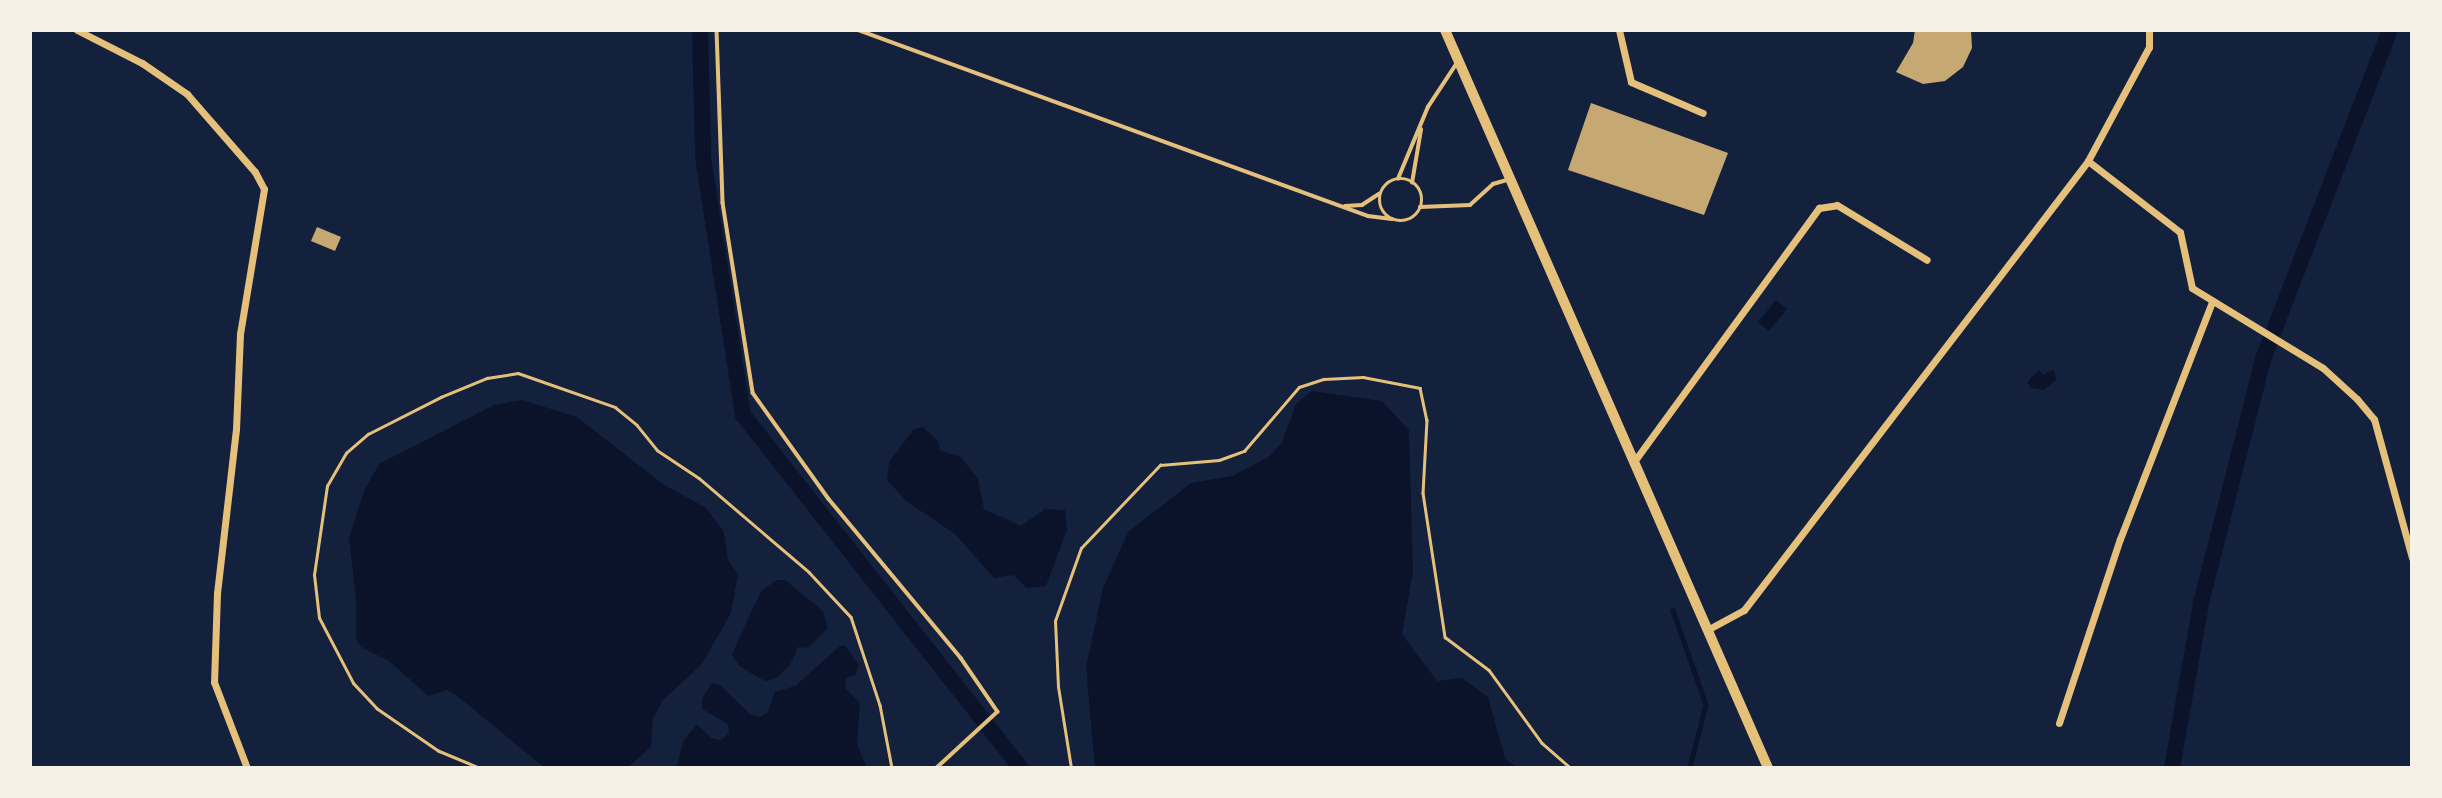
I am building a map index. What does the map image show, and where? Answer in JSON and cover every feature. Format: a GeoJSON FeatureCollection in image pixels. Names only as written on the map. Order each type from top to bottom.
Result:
{"type":"FeatureCollection","features":[{"type":"Feature","properties":{"kind":"main road"},"geometry":{"type":"LineString","coordinates":[[1445,30],[1769,768]]}},
{"type":"Feature","properties":{"kind":"street"},"geometry":{"type":"LineString","coordinates":[[76,30],[142,63],[187,94],[255,172],[264,189],[240,334],[236,429],[215,644],[214,682],[247,768]]}},
{"type":"Feature","properties":{"kind":"street"},"geometry":{"type":"LineString","coordinates":[[1619,30],[1631,82],[1703,113]]}},
{"type":"Feature","properties":{"kind":"street"},"geometry":{"type":"LineString","coordinates":[[1707,629],[1744,610],[2088,161],[2148,47],[2149,30]]}},
{"type":"Feature","properties":{"kind":"street"},"geometry":{"type":"LineString","coordinates":[[2088,161],[2175,227],[2183,242],[2192,288],[2323,368],[2374,419],[2412,558]]}},
{"type":"Feature","properties":{"kind":"street"},"geometry":{"type":"LineString","coordinates":[[1633,463],[1819,208],[1837,205],[1927,260]]}},
{"type":"Feature","properties":{"kind":"street"},"geometry":{"type":"LineString","coordinates":[[2059,723],[2120,539],[2213,302]]}},
{"type":"Feature","properties":{"kind":"lane"},"geometry":{"type":"LineString","coordinates":[[717,30],[723,203],[753,393],[829,499],[961,658],[998,712],[937,768]]}},
{"type":"Feature","properties":{"kind":"lane"},"geometry":{"type":"LineString","coordinates":[[858,30],[1343,206],[1392,219],[1406,220],[1420,207],[1470,205],[1493,184],[1509,179]]}},
{"type":"Feature","properties":{"kind":"lane"},"geometry":{"type":"LineString","coordinates":[[1343,206],[1362,205],[1398,179],[1420,125],[1459,62]]}},
{"type":"Feature","properties":{"kind":"lane"},"geometry":{"type":"LineString","coordinates":[[1412,183],[1420,125]]}},
{"type":"Feature","properties":{"kind":"lane"},"geometry":{"type":"LineString","coordinates":[[1398,179],[1412,183],[1421,194],[1420,207]]}},
{"type":"Feature","properties":{"kind":"lane"},"geometry":{"type":"LineString","coordinates":[[1381,193],[1380,205],[1392,219]]}},
{"type":"Feature","properties":{"kind":"path"},"geometry":{"type":"LineString","coordinates":[[479,768],[438,751],[377,709],[353,683],[319,618],[314,575],[327,486],[346,453],[368,434],[441,397],[486,378],[518,373],[615,407],[637,425],[657,450],[699,478],[809,572],[851,617],[880,705],[892,768]]}},
{"type":"Feature","properties":{"kind":"path"},"geometry":{"type":"LineString","coordinates":[[1072,768],[1058,687],[1055,621],[1081,548],[1160,465],[1219,460],[1244,451],[1298,387],[1324,379],[1363,377],[1420,388],[1427,420],[1423,493],[1445,637],[1489,670],[1542,743],[1571,768]]}},
{"type":"Feature","properties":{"kind":"water"},"geometry":{"type":"Polygon","coordinates":[[[1776,300],[1787,309],[1769,331],[1758,322],[1776,300]]]}},
{"type":"Feature","properties":{"kind":"water"},"geometry":{"type":"Polygon","coordinates":[[[2039,370],[2043,375],[2053,370],[2057,380],[2043,390],[2031,388],[2027,382],[2039,370]]]}},
{"type":"Feature","properties":{"kind":"water"},"geometry":{"type":"Polygon","coordinates":[[[1312,391],[1382,401],[1409,430],[1413,572],[1402,634],[1437,681],[1462,678],[1488,697],[1505,758],[1517,768],[1095,768],[1086,667],[1103,588],[1128,532],[1191,483],[1232,476],[1269,457],[1282,442],[1296,404],[1312,391]]]}},
{"type":"Feature","properties":{"kind":"water"},"geometry":{"type":"Polygon","coordinates":[[[522,400],[577,417],[663,484],[706,508],[724,532],[728,560],[738,575],[731,613],[701,665],[663,700],[653,718],[651,747],[627,768],[545,768],[456,695],[447,690],[428,696],[389,661],[361,647],[356,639],[356,598],[349,538],[364,491],[379,464],[494,405],[522,400]]]}},
{"type":"Feature","properties":{"kind":"water"},"geometry":{"type":"Polygon","coordinates":[[[923,427],[938,441],[940,451],[960,456],[978,479],[984,509],[1021,526],[1045,509],[1065,510],[1067,530],[1046,586],[1027,588],[1013,575],[994,578],[955,534],[906,501],[887,480],[889,462],[914,429],[923,427]]]}},
{"type":"Feature","properties":{"kind":"water"},"geometry":{"type":"Polygon","coordinates":[[[776,580],[785,580],[823,611],[828,628],[808,648],[798,647],[790,665],[775,679],[765,681],[739,666],[732,654],[761,591],[776,580]]]}},
{"type":"Feature","properties":{"kind":"water"},"geometry":{"type":"Polygon","coordinates":[[[840,646],[845,646],[859,665],[855,675],[846,678],[845,688],[860,703],[857,744],[867,768],[676,768],[684,740],[697,724],[711,738],[721,740],[729,733],[728,724],[702,709],[702,699],[712,683],[721,686],[750,714],[760,717],[768,712],[775,692],[795,686],[840,646]]]}},
{"type":"Feature","properties":{"kind":"building"},"geometry":{"type":"Polygon","coordinates":[[[1915,30],[1971,30],[1972,48],[1963,67],[1945,81],[1923,84],[1896,72],[1913,43],[1915,30]]]}},
{"type":"Feature","properties":{"kind":"building"},"geometry":{"type":"Polygon","coordinates":[[[1591,103],[1728,153],[1704,215],[1568,170],[1591,103]]]}},
{"type":"Feature","properties":{"kind":"building"},"geometry":{"type":"Polygon","coordinates":[[[317,227],[341,237],[335,251],[311,241],[317,227]]]}},
{"type":"Feature","properties":{"kind":"waterway"},"geometry":{"type":"LineString","coordinates":[[700,30],[703,157],[743,415],[1021,768]]}},
{"type":"Feature","properties":{"kind":"waterway"},"geometry":{"type":"LineString","coordinates":[[2172,768],[2201,603],[2263,359],[2390,30]]}},
{"type":"Feature","properties":{"kind":"waterway"},"geometry":{"type":"LineString","coordinates":[[1673,610],[1706,705],[1690,768]]}}]}
